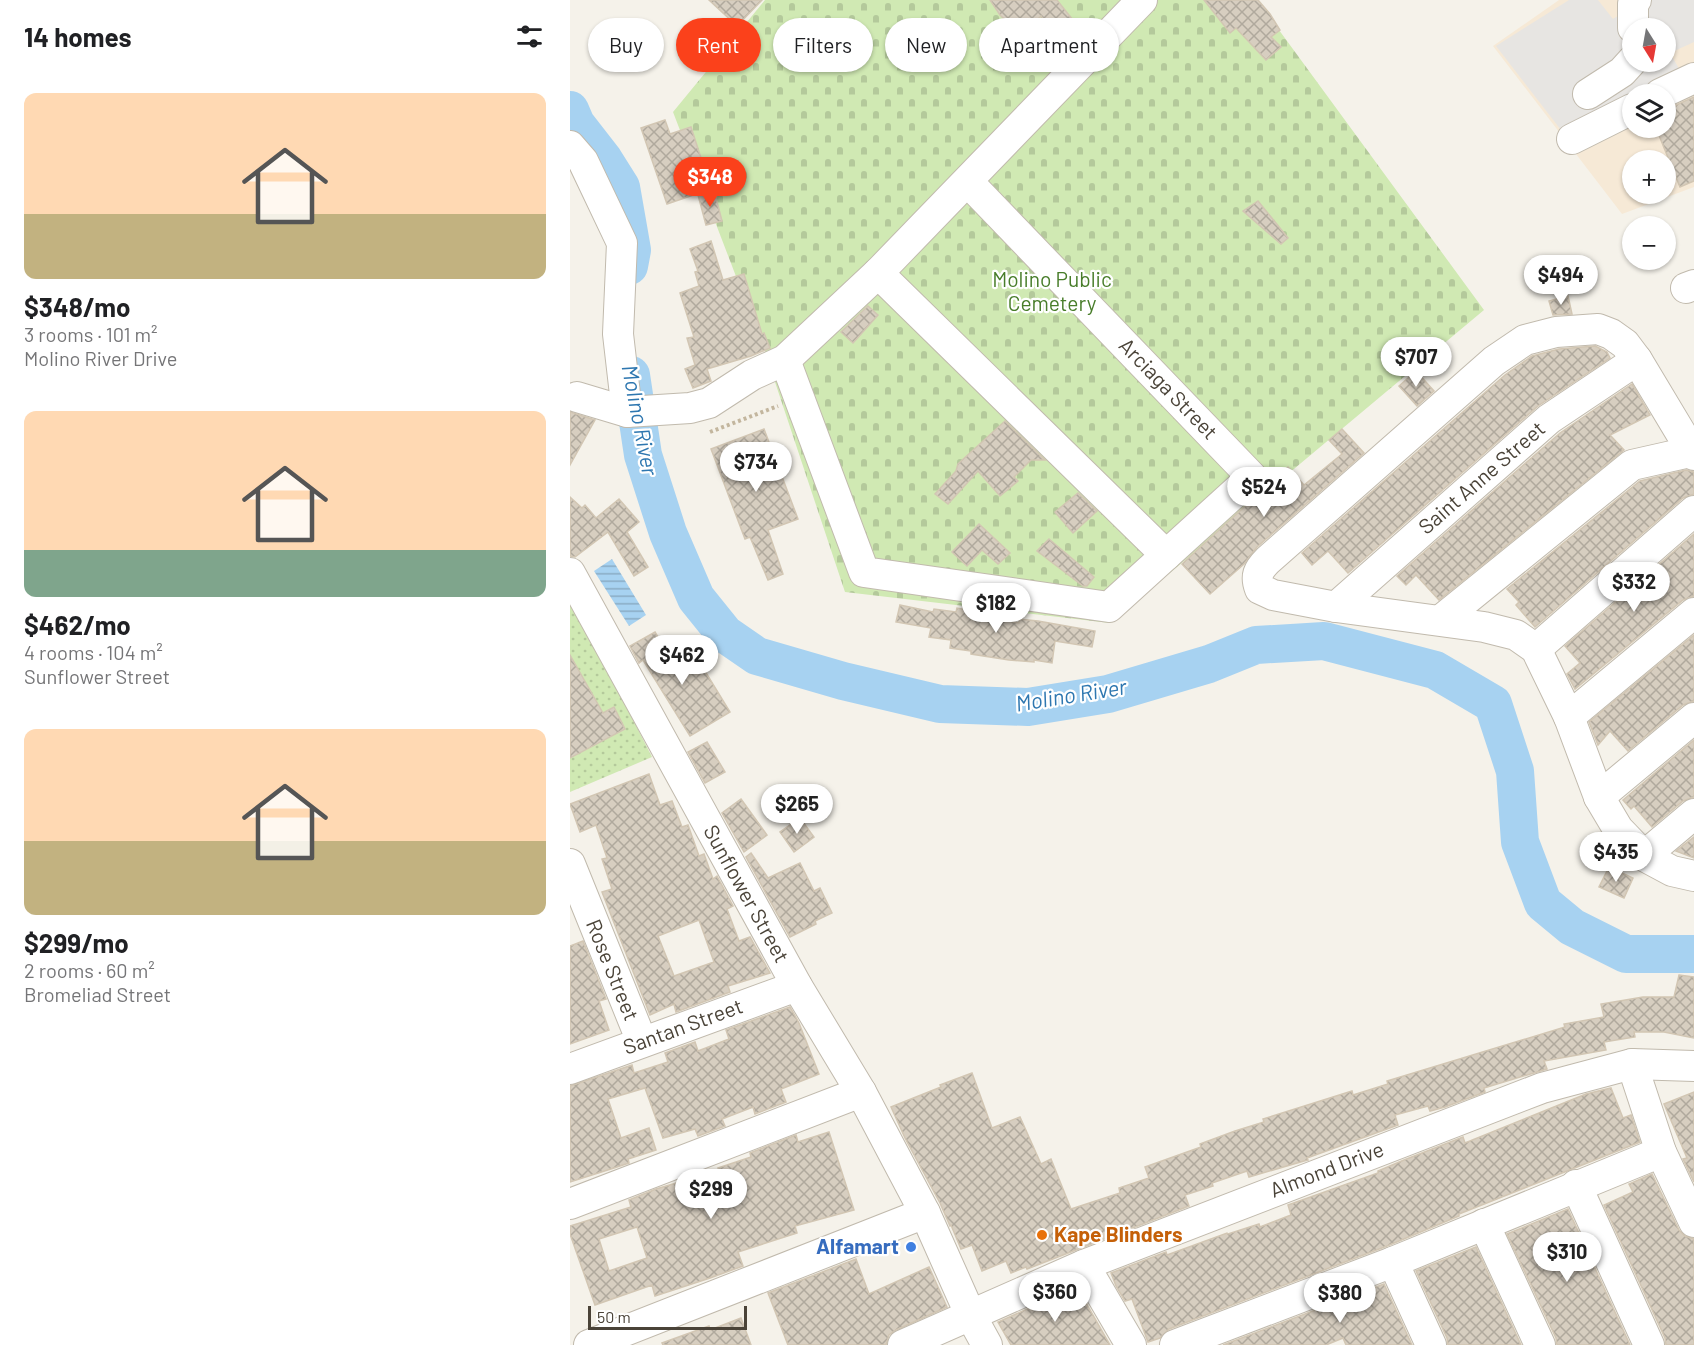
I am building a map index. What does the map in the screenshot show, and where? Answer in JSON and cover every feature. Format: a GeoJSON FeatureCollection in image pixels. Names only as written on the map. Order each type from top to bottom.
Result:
{"type":"FeatureCollection","features":[{"type":"Feature","properties":{"kind":"street"},"geometry":{"type":"LineString","coordinates":[[578,397],[627,412],[690,408],[709,403],[752,375],[784,360],[878,273],[1142,0]]}},
{"type":"Feature","properties":{"kind":"street"},"geometry":{"type":"LineString","coordinates":[[1633,18],[1633,4],[1636,0]]}},
{"type":"Feature","properties":{"kind":"street"},"geometry":{"type":"LineString","coordinates":[[1588,94],[1622,72]]}},
{"type":"Feature","properties":{"kind":"street"},"geometry":{"type":"LineString","coordinates":[[1676,86],[1694,78]]}},
{"type":"Feature","properties":{"kind":"street"},"geometry":{"type":"LineString","coordinates":[[1572,139],[1622,114]]}},
{"type":"Feature","properties":{"kind":"street"},"geometry":{"type":"LineString","coordinates":[[570,146],[584,161],[622,243],[618,334],[627,412]]}},
{"type":"Feature","properties":{"kind":"street","name":"Arciaga Street"},"geometry":{"type":"LineString","coordinates":[[784,360],[864,572],[1109,607],[1252,477],[968,182]]}},
{"type":"Feature","properties":{"kind":"street"},"geometry":{"type":"LineString","coordinates":[[878,273],[1166,555]]}},
{"type":"Feature","properties":{"kind":"street"},"geometry":{"type":"LineString","coordinates":[[1441,620],[1632,465],[1693,453],[1637,360],[1624,344],[1611,334],[1598,329],[1556,332],[1526,340],[1494,361],[1277,552],[1260,568],[1256,579],[1260,589],[1273,595],[1336,607],[1484,627],[1516,635],[1536,649],[1569,717],[1599,797],[1618,829],[1644,856],[1672,871],[1694,876]]}},
{"type":"Feature","properties":{"kind":"street","name":"Saint Anne Street"},"geometry":{"type":"LineString","coordinates":[[1336,607],[1549,419],[1637,360]]}},
{"type":"Feature","properties":{"kind":"street"},"geometry":{"type":"LineString","coordinates":[[1536,649],[1694,511]]}},
{"type":"Feature","properties":{"kind":"street","name":"Sunflower Street"},"geometry":{"type":"LineString","coordinates":[[570,573],[797,986],[861,1092],[925,1213],[970,1314],[987,1345]]}},
{"type":"Feature","properties":{"kind":"street"},"geometry":{"type":"LineString","coordinates":[[1569,717],[1694,613]]}},
{"type":"Feature","properties":{"kind":"street"},"geometry":{"type":"LineString","coordinates":[[1599,797],[1694,718]]}},
{"type":"Feature","properties":{"kind":"street"},"geometry":{"type":"LineString","coordinates":[[1644,856],[1694,814]]}},
{"type":"Feature","properties":{"kind":"street","name":"Rose Street"},"geometry":{"type":"LineString","coordinates":[[570,864],[642,1042]]}},
{"type":"Feature","properties":{"kind":"street","name":"Santan Street"},"geometry":{"type":"LineString","coordinates":[[570,1070],[797,986]]}},
{"type":"Feature","properties":{"kind":"street"},"geometry":{"type":"LineString","coordinates":[[1632,1064],[1661,1152],[1694,1221]]}},
{"type":"Feature","properties":{"kind":"street","name":"Almond Drive"},"geometry":{"type":"LineString","coordinates":[[903,1345],[1084,1265],[1542,1088],[1632,1064],[1694,1066]]}},
{"type":"Feature","properties":{"kind":"street"},"geometry":{"type":"LineString","coordinates":[[570,1204],[861,1092]]}},
{"type":"Feature","properties":{"kind":"street"},"geometry":{"type":"LineString","coordinates":[[1175,1345],[1393,1262],[1661,1152]]}},
{"type":"Feature","properties":{"kind":"street"},"geometry":{"type":"LineString","coordinates":[[1576,1185],[1648,1345]]}},
{"type":"Feature","properties":{"kind":"street"},"geometry":{"type":"LineString","coordinates":[[589,1345],[925,1213]]}},
{"type":"Feature","properties":{"kind":"street"},"geometry":{"type":"LineString","coordinates":[[1484,1224],[1540,1345]]}},
{"type":"Feature","properties":{"kind":"street"},"geometry":{"type":"LineString","coordinates":[[1393,1262],[1431,1345]]}},
{"type":"Feature","properties":{"kind":"street"},"geometry":{"type":"LineString","coordinates":[[1084,1265],[1131,1345]]}},
{"type":"Feature","properties":{"kind":"path"},"geometry":{"type":"LineString","coordinates":[[710,432],[798,399]]}},
{"type":"Feature","properties":{"kind":"shaded area"},"geometry":{"type":"Polygon","coordinates":[[[1559,0],[1694,0],[1694,187],[1676,194],[1676,150],[1622,150],[1622,204],[1649,204],[1622,214],[1493,46],[1559,0]]]}},
{"type":"Feature","properties":{"kind":"shaded area"},"geometry":{"type":"Polygon","coordinates":[[[1569,0],[1598,0],[1613,19],[1643,0],[1694,0],[1694,42],[1676,50],[1676,18],[1622,18],[1622,72],[1676,72],[1676,63],[1681,72],[1656,84],[1622,84],[1622,101],[1561,130],[1496,46],[1569,0]]]}},
{"type":"Feature","properties":{"kind":"green space","name":"Molino Public Cemetery"},"geometry":{"type":"Polygon","coordinates":[[[765,0],[1257,0],[1484,310],[1110,623],[845,592],[765,352],[673,112],[706,72],[761,72],[761,18],[750,18],[765,0]]]}},
{"type":"Feature","properties":{"kind":"green space"},"geometry":{"type":"Polygon","coordinates":[[[570,596],[652,757],[570,792],[570,596]]]}},
{"type":"Feature","properties":{"kind":"water"},"geometry":{"type":"Polygon","coordinates":[[[612,559],[646,615],[629,626],[594,571],[612,559]]]}},
{"type":"Feature","properties":{"kind":"building"},"geometry":{"type":"Polygon","coordinates":[[[709,0],[762,0],[745,18],[728,18],[709,0]]]}},
{"type":"Feature","properties":{"kind":"building"},"geometry":{"type":"Polygon","coordinates":[[[990,0],[1057,0],[1071,18],[1042,18],[1041,16],[1039,18],[1003,18],[990,0]]]}},
{"type":"Feature","properties":{"kind":"building"},"geometry":{"type":"Polygon","coordinates":[[[1204,0],[1258,0],[1280,30],[1271,37],[1281,47],[1266,60],[1236,28],[1230,33],[1204,0]]]}},
{"type":"Feature","properties":{"kind":"building"},"geometry":{"type":"Polygon","coordinates":[[[1694,97],[1694,181],[1680,187],[1676,177],[1676,150],[1665,150],[1660,138],[1676,138],[1676,105],[1694,97]]]}},
{"type":"Feature","properties":{"kind":"building"},"geometry":{"type":"Polygon","coordinates":[[[665,120],[670,134],[691,127],[711,189],[667,204],[641,128],[665,120]]]}},
{"type":"Feature","properties":{"kind":"building"},"geometry":{"type":"Polygon","coordinates":[[[714,190],[722,221],[706,225],[698,195],[714,190]]]}},
{"type":"Feature","properties":{"kind":"building"},"geometry":{"type":"Polygon","coordinates":[[[1258,201],[1288,238],[1281,244],[1243,211],[1258,201]]]}},
{"type":"Feature","properties":{"kind":"building"},"geometry":{"type":"Polygon","coordinates":[[[711,241],[723,280],[744,274],[762,334],[764,333],[770,348],[707,369],[711,381],[693,388],[685,369],[695,365],[687,338],[694,337],[680,293],[699,286],[695,272],[698,271],[690,249],[711,241]]]}},
{"type":"Feature","properties":{"kind":"building"},"geometry":{"type":"Polygon","coordinates":[[[1568,296],[1572,314],[1553,315],[1549,301],[1568,296]]]}},
{"type":"Feature","properties":{"kind":"building"},"geometry":{"type":"Polygon","coordinates":[[[868,306],[878,315],[853,343],[841,332],[868,306]]]}},
{"type":"Feature","properties":{"kind":"building"},"geometry":{"type":"Polygon","coordinates":[[[1595,346],[1607,352],[1610,358],[1538,406],[1348,573],[1328,551],[1312,565],[1302,553],[1505,375],[1532,356],[1559,349],[1595,346]]]}},
{"type":"Feature","properties":{"kind":"building"},"geometry":{"type":"Polygon","coordinates":[[[1416,371],[1434,391],[1417,406],[1399,386],[1416,371]]]}},
{"type":"Feature","properties":{"kind":"building"},"geometry":{"type":"Polygon","coordinates":[[[1632,384],[1650,415],[1610,435],[1624,450],[1439,600],[1416,575],[1406,585],[1397,576],[1560,433],[1632,384]]]}},
{"type":"Feature","properties":{"kind":"building"},"geometry":{"type":"Polygon","coordinates":[[[570,412],[595,420],[570,465],[570,412]]]}},
{"type":"Feature","properties":{"kind":"building"},"geometry":{"type":"Polygon","coordinates":[[[1005,421],[1045,460],[1031,460],[1014,477],[1018,481],[1000,496],[978,471],[948,504],[935,494],[956,471],[958,464],[1005,421]]]}},
{"type":"Feature","properties":{"kind":"building"},"geometry":{"type":"Polygon","coordinates":[[[764,429],[798,519],[768,530],[783,574],[768,580],[750,537],[745,539],[711,449],[764,429]]]}},
{"type":"Feature","properties":{"kind":"building"},"geometry":{"type":"Polygon","coordinates":[[[1342,429],[1364,453],[1257,547],[1244,564],[1210,594],[1182,564],[1288,467],[1304,485],[1342,454],[1329,440],[1342,429]]]}},
{"type":"Feature","properties":{"kind":"building"},"geometry":{"type":"Polygon","coordinates":[[[1686,470],[1694,472],[1694,494],[1683,498],[1535,627],[1516,605],[1519,602],[1507,589],[1640,481],[1686,470]]]}},
{"type":"Feature","properties":{"kind":"building"},"geometry":{"type":"Polygon","coordinates":[[[1078,493],[1097,511],[1073,533],[1055,512],[1078,493]]]}},
{"type":"Feature","properties":{"kind":"building"},"geometry":{"type":"Polygon","coordinates":[[[570,497],[582,508],[585,505],[596,518],[619,499],[639,522],[627,532],[648,567],[634,576],[608,532],[575,557],[570,556],[570,497]]]}},
{"type":"Feature","properties":{"kind":"building"},"geometry":{"type":"Polygon","coordinates":[[[979,524],[1010,553],[998,564],[982,550],[967,566],[952,552],[979,524]]]}},
{"type":"Feature","properties":{"kind":"building"},"geometry":{"type":"Polygon","coordinates":[[[1694,534],[1694,596],[1683,600],[1575,689],[1567,674],[1580,663],[1565,646],[1694,534]]]}},
{"type":"Feature","properties":{"kind":"building"},"geometry":{"type":"Polygon","coordinates":[[[1049,539],[1094,577],[1087,586],[1083,586],[1037,551],[1049,539]]]}},
{"type":"Feature","properties":{"kind":"building"},"geometry":{"type":"Polygon","coordinates":[[[900,605],[933,612],[934,609],[956,612],[957,608],[973,611],[972,615],[1019,623],[1019,619],[1095,631],[1092,647],[1055,641],[1052,663],[1009,660],[950,648],[951,640],[929,637],[931,628],[896,622],[900,605]]]}},
{"type":"Feature","properties":{"kind":"building"},"geometry":{"type":"Polygon","coordinates":[[[655,632],[677,670],[697,658],[730,712],[690,736],[643,660],[639,663],[630,646],[655,632]]]}},
{"type":"Feature","properties":{"kind":"building"},"geometry":{"type":"Polygon","coordinates":[[[1694,635],[1694,701],[1683,705],[1628,751],[1610,731],[1598,745],[1589,722],[1694,635]]]}},
{"type":"Feature","properties":{"kind":"building"},"geometry":{"type":"Polygon","coordinates":[[[570,655],[603,713],[614,707],[625,729],[570,758],[570,655]]]}},
{"type":"Feature","properties":{"kind":"building"},"geometry":{"type":"Polygon","coordinates":[[[1694,740],[1694,797],[1683,801],[1652,827],[1634,806],[1631,809],[1623,800],[1694,740]]]}},
{"type":"Feature","properties":{"kind":"building"},"geometry":{"type":"Polygon","coordinates":[[[707,742],[725,772],[705,783],[688,752],[707,742]]]}},
{"type":"Feature","properties":{"kind":"building"},"geometry":{"type":"Polygon","coordinates":[[[649,774],[660,805],[672,801],[682,827],[688,825],[699,856],[704,854],[713,879],[717,876],[733,906],[727,909],[739,941],[750,937],[770,973],[728,986],[730,992],[676,1012],[674,1004],[650,1015],[602,892],[612,889],[602,859],[607,858],[596,825],[580,832],[570,804],[649,774]],[[699,920],[658,936],[674,976],[714,962],[699,920]]]}},
{"type":"Feature","properties":{"kind":"building"},"geometry":{"type":"Polygon","coordinates":[[[741,799],[767,835],[744,852],[722,813],[741,799]]]}},
{"type":"Feature","properties":{"kind":"building"},"geometry":{"type":"Polygon","coordinates":[[[800,818],[814,837],[794,852],[780,832],[800,818]]]}},
{"type":"Feature","properties":{"kind":"building"},"geometry":{"type":"Polygon","coordinates":[[[1694,837],[1694,858],[1676,851],[1694,837]]]}},
{"type":"Feature","properties":{"kind":"building"},"geometry":{"type":"Polygon","coordinates":[[[751,853],[768,878],[800,863],[814,891],[820,888],[832,913],[790,937],[746,857],[751,853]]]}},
{"type":"Feature","properties":{"kind":"building"},"geometry":{"type":"Polygon","coordinates":[[[1609,867],[1633,878],[1624,898],[1599,887],[1609,867]]]}},
{"type":"Feature","properties":{"kind":"building"},"geometry":{"type":"Polygon","coordinates":[[[583,941],[606,999],[599,1001],[609,1030],[570,1044],[570,946],[583,941]]]}},
{"type":"Feature","properties":{"kind":"building"},"geometry":{"type":"Polygon","coordinates":[[[1679,975],[1694,977],[1694,1038],[1664,1032],[1634,1032],[1635,1037],[1604,1042],[1606,1050],[1544,1061],[1547,1069],[1484,1088],[1485,1092],[1445,1107],[1430,1111],[1428,1106],[1395,1115],[1398,1125],[1307,1158],[1308,1160],[1249,1177],[1247,1171],[1212,1183],[1213,1186],[1185,1195],[1189,1206],[1027,1269],[1026,1267],[1011,1273],[1006,1261],[982,1271],[972,1245],[961,1249],[891,1107],[972,1073],[992,1128],[1020,1117],[1041,1164],[1051,1159],[1071,1209],[1120,1193],[1119,1188],[1149,1178],[1145,1167],[1201,1147],[1200,1144],[1264,1122],[1263,1119],[1352,1091],[1353,1095],[1388,1084],[1387,1081],[1565,1027],[1564,1024],[1604,1017],[1601,1004],[1643,997],[1674,997],[1679,975]]]}},
{"type":"Feature","properties":{"kind":"building"},"geometry":{"type":"Polygon","coordinates":[[[790,1007],[799,1023],[819,1074],[781,1089],[786,1102],[755,1114],[753,1107],[722,1119],[725,1126],[698,1136],[695,1129],[663,1138],[645,1088],[608,1099],[621,1138],[649,1128],[656,1150],[628,1159],[629,1163],[570,1182],[570,1086],[632,1065],[634,1073],[668,1062],[665,1053],[695,1042],[698,1051],[729,1039],[726,1030],[790,1007]]]}},
{"type":"Feature","properties":{"kind":"building"},"geometry":{"type":"Polygon","coordinates":[[[1611,1088],[1623,1118],[1631,1115],[1640,1142],[1459,1214],[1459,1216],[1387,1246],[1169,1329],[1160,1338],[1148,1342],[1132,1299],[1125,1301],[1116,1286],[1111,1273],[1166,1252],[1167,1255],[1227,1233],[1259,1224],[1260,1227],[1291,1215],[1288,1205],[1378,1173],[1378,1171],[1463,1137],[1465,1143],[1586,1094],[1611,1088]]]}},
{"type":"Feature","properties":{"kind":"building"},"geometry":{"type":"Polygon","coordinates":[[[1694,1092],[1694,1182],[1683,1159],[1687,1158],[1664,1104],[1694,1092]]]}},
{"type":"Feature","properties":{"kind":"building"},"geometry":{"type":"Polygon","coordinates":[[[829,1132],[854,1210],[795,1226],[797,1233],[738,1252],[743,1266],[655,1296],[652,1285],[595,1305],[570,1234],[570,1226],[631,1207],[629,1200],[656,1189],[680,1182],[681,1185],[720,1173],[718,1168],[751,1157],[750,1153],[796,1135],[798,1142],[829,1132]],[[637,1227],[599,1239],[609,1271],[647,1258],[637,1227]]]}},
{"type":"Feature","properties":{"kind":"building"},"geometry":{"type":"Polygon","coordinates":[[[1652,1174],[1679,1230],[1685,1236],[1694,1239],[1694,1345],[1666,1345],[1665,1338],[1604,1205],[1633,1192],[1629,1184],[1652,1174]]]}},
{"type":"Feature","properties":{"kind":"building"},"geometry":{"type":"Polygon","coordinates":[[[1568,1209],[1630,1345],[1557,1345],[1556,1338],[1507,1234],[1568,1209]]]}},
{"type":"Feature","properties":{"kind":"building"},"geometry":{"type":"Polygon","coordinates":[[[1476,1247],[1521,1345],[1448,1345],[1447,1338],[1416,1271],[1476,1247]]]}},
{"type":"Feature","properties":{"kind":"building"},"geometry":{"type":"Polygon","coordinates":[[[856,1259],[869,1294],[929,1267],[947,1307],[896,1330],[889,1335],[886,1345],[788,1345],[768,1293],[856,1259]]]}},
{"type":"Feature","properties":{"kind":"building"},"geometry":{"type":"Polygon","coordinates":[[[1384,1284],[1412,1345],[1346,1345],[1343,1338],[1326,1345],[1223,1345],[1384,1284]]]}},
{"type":"Feature","properties":{"kind":"building"},"geometry":{"type":"Polygon","coordinates":[[[1077,1287],[1110,1345],[1011,1345],[998,1322],[1077,1287]]]}},
{"type":"Feature","properties":{"kind":"building"},"geometry":{"type":"Polygon","coordinates":[[[741,1318],[751,1345],[663,1345],[662,1343],[709,1326],[710,1330],[741,1318]]]}},
{"type":"Feature","properties":{"kind":"waterway","name":"Molino River"},"geometry":{"type":"LineString","coordinates":[[570,110],[576,124],[604,160],[621,187],[632,250],[629,266]]}},
{"type":"Feature","properties":{"kind":"waterway","name":"Molino River"},"geometry":{"type":"LineString","coordinates":[[631,375],[643,455],[668,533],[696,598],[725,634],[757,656],[843,681],[940,704],[1028,707],[1108,694],[1209,664],[1256,645],[1324,641],[1435,670],[1493,704],[1515,771],[1520,842],[1543,903],[1572,927],[1626,954],[1694,954]]}},
{"type":"Feature","properties":{"kind":"place","name":"Kape Blinders"},"geometry":{"type":"Point","coordinates":[1042,1235]}},
{"type":"Feature","properties":{"kind":"place","name":"Alfamart"},"geometry":{"type":"Point","coordinates":[911,1247]}}]}
